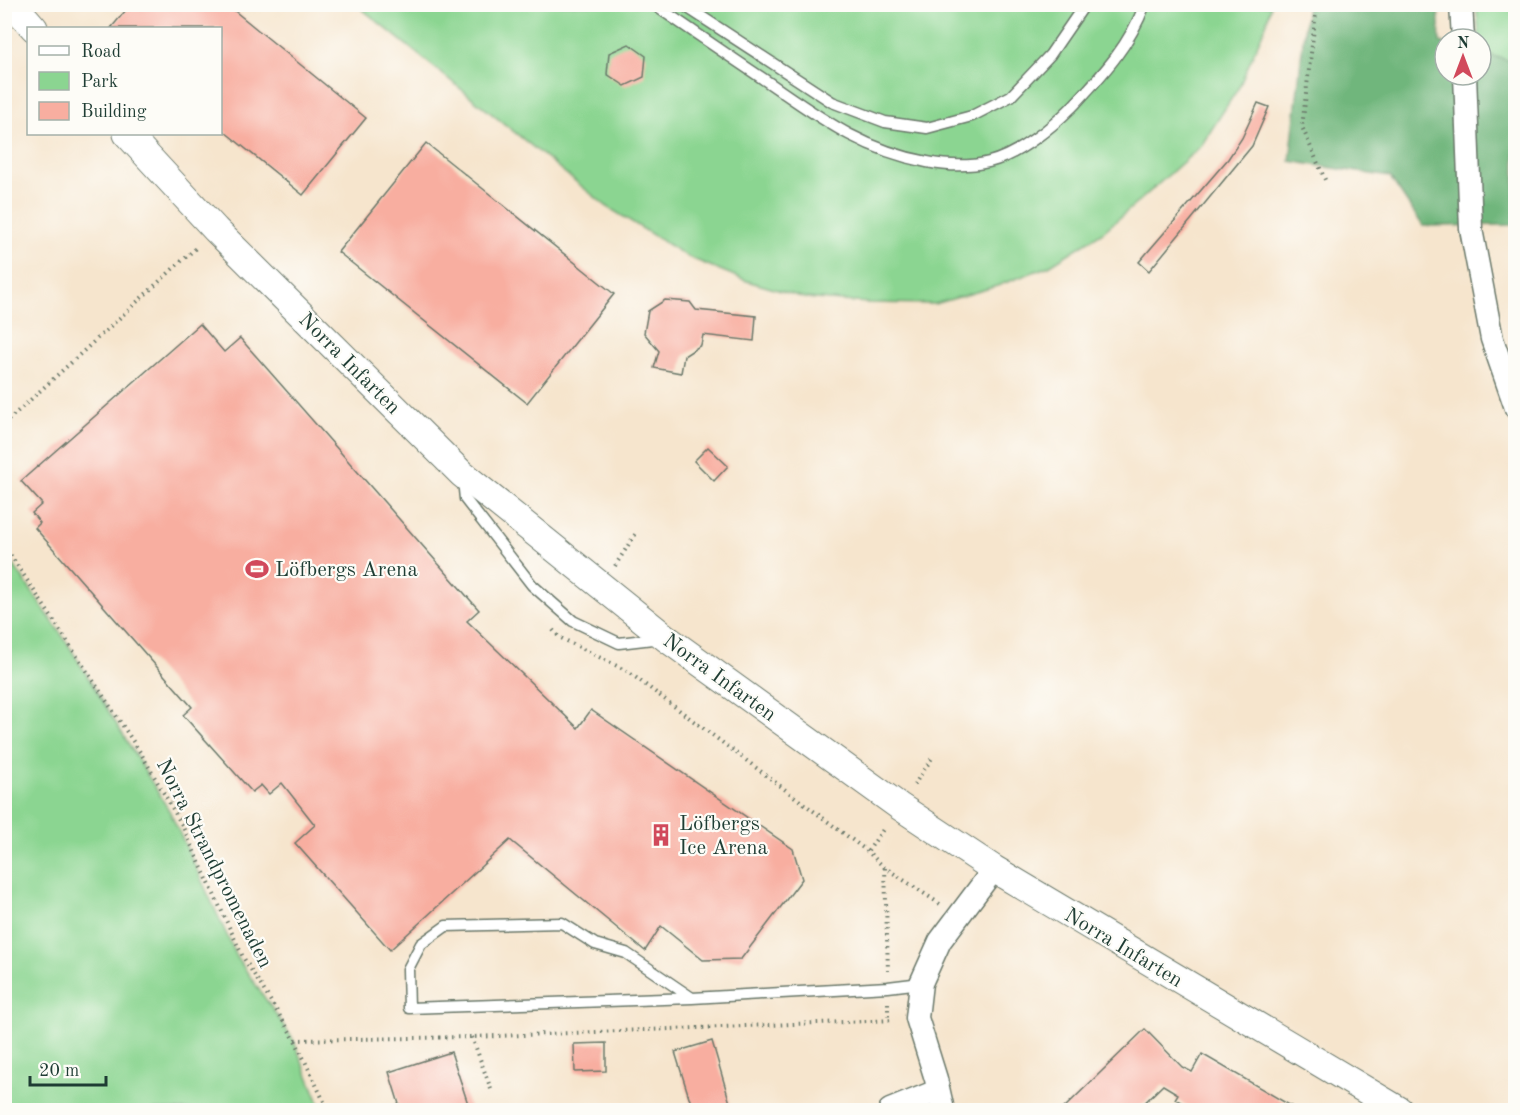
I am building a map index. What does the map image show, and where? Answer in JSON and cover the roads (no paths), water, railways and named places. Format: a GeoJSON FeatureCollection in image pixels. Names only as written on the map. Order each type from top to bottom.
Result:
{"type":"FeatureCollection","features":[{"type":"Feature","properties":{"kind":"street"},"geometry":{"type":"LineString","coordinates":[[13,4],[33,27]]}},
{"type":"Feature","properties":{"kind":"street"},"geometry":{"type":"LineString","coordinates":[[1461,4],[1462,27]]}},
{"type":"Feature","properties":{"kind":"street"},"geometry":{"type":"LineString","coordinates":[[1465,87],[1471,229],[1492,339],[1515,408]]}},
{"type":"Feature","properties":{"kind":"street","name":"Norra Infarten"},"geometry":{"type":"LineString","coordinates":[[128,135],[216,230],[462,474],[666,638],[899,806],[994,869],[1399,1110]]}},
{"type":"Feature","properties":{"kind":"street"},"geometry":{"type":"LineString","coordinates":[[890,1110],[940,1101],[918,1018],[921,982],[940,941],[994,869]]}},
{"type":"Feature","properties":{"kind":"lane"},"geometry":{"type":"LineString","coordinates":[[653,4],[828,123],[859,141],[897,156],[951,166],[990,162],[1022,146],[1054,125],[1110,67],[1138,22],[1145,4]]}},
{"type":"Feature","properties":{"kind":"lane"},"geometry":{"type":"LineString","coordinates":[[682,4],[832,102],[885,122],[927,128],[972,116],[1011,96],[1050,55],[1085,4]]}},
{"type":"Feature","properties":{"kind":"lane"},"geometry":{"type":"LineString","coordinates":[[462,474],[465,499],[532,585],[573,621],[619,643],[666,638]]}},
{"type":"Feature","properties":{"kind":"lane"},"geometry":{"type":"LineString","coordinates":[[692,998],[626,952],[595,944],[562,922],[446,926],[421,944],[408,969],[409,1008],[692,998],[888,987],[921,982]]}},
{"type":"Feature","properties":{"kind":"place","name":"Löfbergs Arena"},"geometry":{"type":"Point","coordinates":[257,569]}},
{"type":"Feature","properties":{"kind":"place","name":"Löfbergs Ice Arena"},"geometry":{"type":"Point","coordinates":[661,835]}}]}
